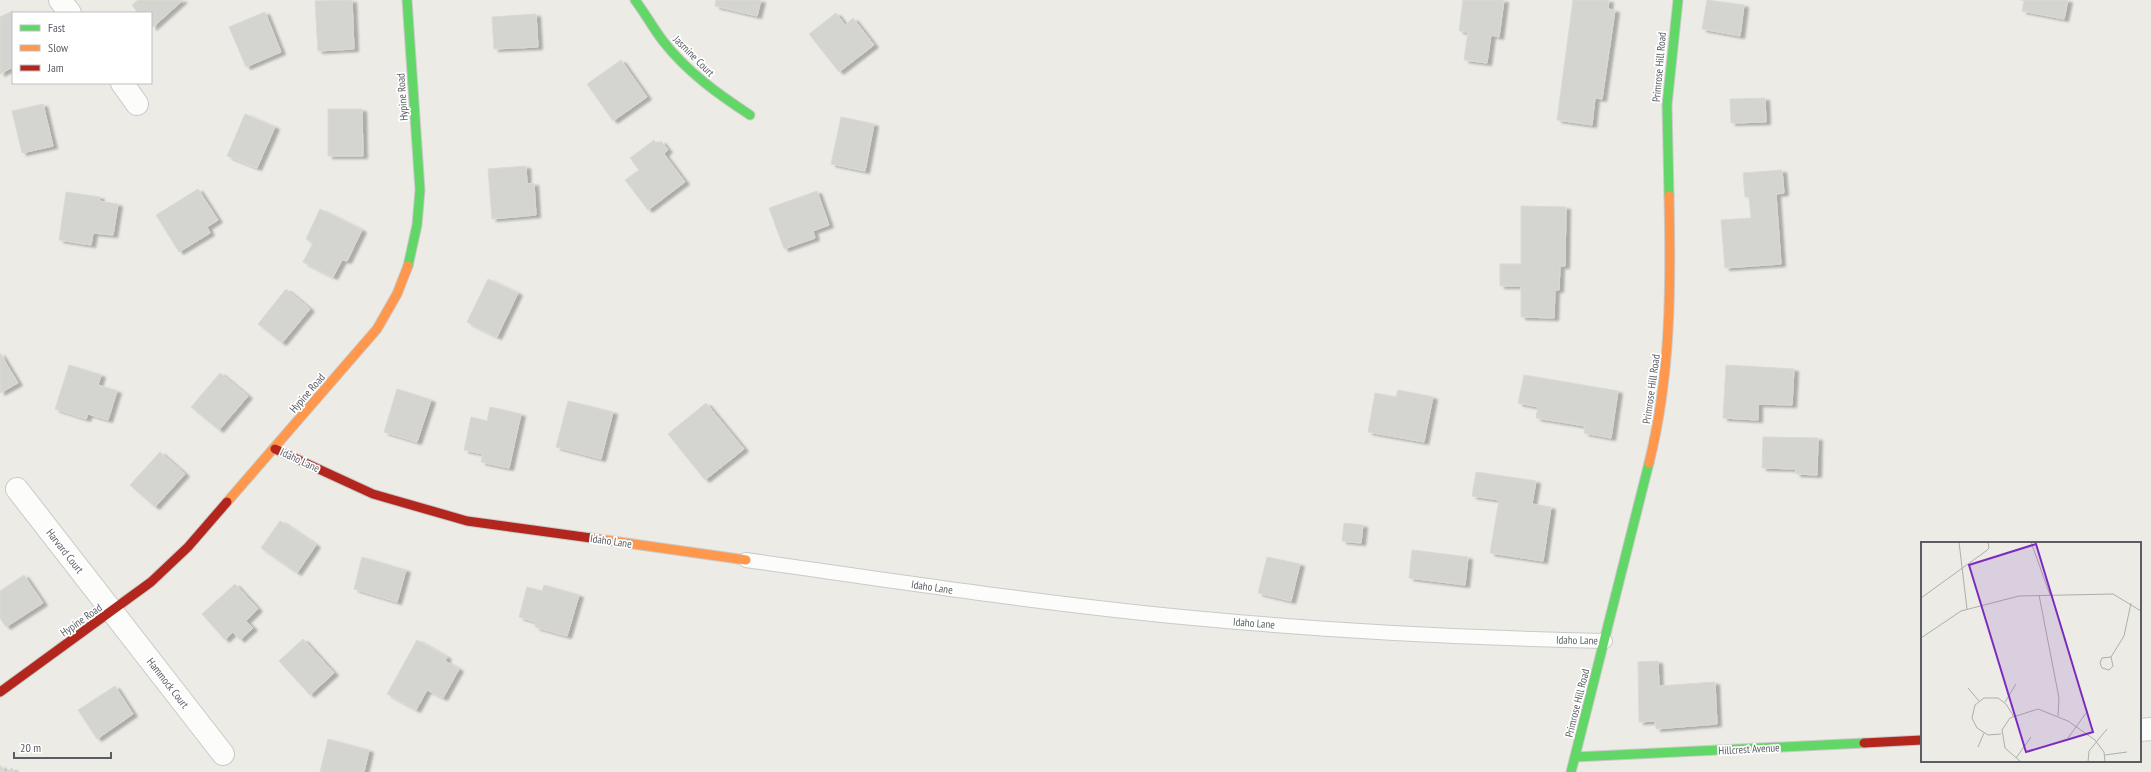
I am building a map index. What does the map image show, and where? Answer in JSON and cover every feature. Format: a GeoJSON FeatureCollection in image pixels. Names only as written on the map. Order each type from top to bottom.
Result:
{"type":"FeatureCollection","features":[{"type":"Feature","properties":{"kind":"street"},"geometry":{"type":"LineString","coordinates":[[60,0],[69,12]]}},
{"type":"Feature","properties":{"kind":"street","name":"Hypine Road"},"geometry":{"type":"LineString","coordinates":[[0,692],[112,612],[151,582],[188,547],[275,449],[377,329],[397,294],[410,261],[417,225],[420,190],[407,0]]}},
{"type":"Feature","properties":{"kind":"street","name":"Jasmine Court"},"geometry":{"type":"LineString","coordinates":[[635,0],[666,46],[687,69],[716,93],[750,115]]}},
{"type":"Feature","properties":{"kind":"street","name":"Primrose Hill Road"},"geometry":{"type":"LineString","coordinates":[[1571,772],[1659,422],[1668,350],[1671,282],[1668,105],[1678,0]]}},
{"type":"Feature","properties":{"kind":"street"},"geometry":{"type":"LineString","coordinates":[[123,84],[137,104]]}},
{"type":"Feature","properties":{"kind":"street","name":"Idaho Lane"},"geometry":{"type":"LineString","coordinates":[[275,449],[373,494],[467,521],[746,560]]}},
{"type":"Feature","properties":{"kind":"street","name":"Harvard Court"},"geometry":{"type":"LineString","coordinates":[[17,489],[112,612]]}},
{"type":"Feature","properties":{"kind":"street","name":"Hammock Court"},"geometry":{"type":"LineString","coordinates":[[112,612],[223,754]]}},
{"type":"Feature","properties":{"kind":"street"},"geometry":{"type":"LineString","coordinates":[[2141,730],[2151,729]]}},
{"type":"Feature","properties":{"kind":"street","name":"Hillcrest Avenue"},"geometry":{"type":"LineString","coordinates":[[1575,757],[1921,740]]}},
{"type":"Feature","properties":{"kind":"lane","name":"Idaho Lane"},"geometry":{"type":"LineString","coordinates":[[746,560],[994,595],[1194,618],[1475,638],[1605,641]]}},
{"type":"Feature","properties":{"kind":"building"},"geometry":{"type":"Polygon","coordinates":[[[138,0],[183,0],[152,28],[152,12],[137,12],[132,5],[138,0]]]}},
{"type":"Feature","properties":{"kind":"building"},"geometry":{"type":"Polygon","coordinates":[[[352,0],[354,49],[318,51],[315,1],[352,0]]]}},
{"type":"Feature","properties":{"kind":"building"},"geometry":{"type":"Polygon","coordinates":[[[716,0],[761,0],[757,16],[715,6],[716,0]]]}},
{"type":"Feature","properties":{"kind":"building"},"geometry":{"type":"Polygon","coordinates":[[[1463,0],[1504,0],[1499,37],[1491,35],[1487,63],[1464,60],[1468,32],[1459,31],[1463,0]]]}},
{"type":"Feature","properties":{"kind":"building"},"geometry":{"type":"Polygon","coordinates":[[[1573,0],[1609,0],[1608,9],[1615,10],[1602,99],[1595,98],[1592,125],[1557,120],[1573,0]]]}},
{"type":"Feature","properties":{"kind":"building"},"geometry":{"type":"Polygon","coordinates":[[[1707,0],[1744,5],[1740,36],[1702,29],[1707,0]]]}},
{"type":"Feature","properties":{"kind":"building"},"geometry":{"type":"Polygon","coordinates":[[[2021,0],[2068,0],[2064,19],[2022,11],[2024,1],[2021,0]]]}},
{"type":"Feature","properties":{"kind":"building"},"geometry":{"type":"Polygon","coordinates":[[[13,11],[12,68],[0,74],[0,17],[13,11]]]}},
{"type":"Feature","properties":{"kind":"building"},"geometry":{"type":"Polygon","coordinates":[[[265,12],[281,52],[246,67],[229,27],[265,12]]]}},
{"type":"Feature","properties":{"kind":"building"},"geometry":{"type":"Polygon","coordinates":[[[836,13],[845,25],[853,18],[874,45],[839,72],[809,34],[836,13]]]}},
{"type":"Feature","properties":{"kind":"building"},"geometry":{"type":"Polygon","coordinates":[[[536,14],[538,47],[494,49],[492,17],[536,14]]]}},
{"type":"Feature","properties":{"kind":"building"},"geometry":{"type":"Polygon","coordinates":[[[621,60],[647,97],[613,121],[587,84],[621,60]]]}},
{"type":"Feature","properties":{"kind":"building"},"geometry":{"type":"Polygon","coordinates":[[[1765,98],[1766,122],[1731,123],[1730,99],[1765,98]]]}},
{"type":"Feature","properties":{"kind":"building"},"geometry":{"type":"Polygon","coordinates":[[[43,104],[53,146],[22,153],[12,111],[43,104]]]}},
{"type":"Feature","properties":{"kind":"building"},"geometry":{"type":"Polygon","coordinates":[[[328,109],[362,109],[363,156],[328,156],[328,109]]]}},
{"type":"Feature","properties":{"kind":"building"},"geometry":{"type":"Polygon","coordinates":[[[245,114],[275,127],[257,168],[227,156],[245,114]]]}},
{"type":"Feature","properties":{"kind":"building"},"geometry":{"type":"Polygon","coordinates":[[[841,117],[874,124],[865,171],[831,164],[841,117]]]}},
{"type":"Feature","properties":{"kind":"building"},"geometry":{"type":"Polygon","coordinates":[[[654,140],[657,145],[661,141],[668,150],[664,154],[685,182],[648,210],[625,180],[639,170],[630,158],[654,140]]]}},
{"type":"Feature","properties":{"kind":"building"},"geometry":{"type":"Polygon","coordinates":[[[526,166],[527,184],[534,183],[536,215],[492,219],[488,169],[526,166]]]}},
{"type":"Feature","properties":{"kind":"building"},"geometry":{"type":"Polygon","coordinates":[[[1782,170],[1784,193],[1776,194],[1781,264],[1725,268],[1721,220],[1751,218],[1749,197],[1745,197],[1743,173],[1782,170]]]}},
{"type":"Feature","properties":{"kind":"building"},"geometry":{"type":"Polygon","coordinates":[[[198,189],[218,220],[207,227],[210,233],[179,252],[156,215],[198,189]]]}},
{"type":"Feature","properties":{"kind":"building"},"geometry":{"type":"Polygon","coordinates":[[[817,191],[829,225],[813,231],[815,238],[784,249],[769,208],[817,191]]]}},
{"type":"Feature","properties":{"kind":"building"},"geometry":{"type":"Polygon","coordinates":[[[66,192],[100,197],[99,201],[118,204],[113,235],[93,233],[91,245],[59,240],[66,192]]]}},
{"type":"Feature","properties":{"kind":"building"},"geometry":{"type":"Polygon","coordinates":[[[1521,206],[1566,207],[1565,266],[1560,266],[1559,290],[1555,290],[1554,318],[1521,317],[1521,286],[1500,286],[1500,264],[1521,264],[1521,206]]]}},
{"type":"Feature","properties":{"kind":"building"},"geometry":{"type":"Polygon","coordinates":[[[320,209],[362,230],[347,261],[342,260],[333,277],[303,262],[313,243],[306,239],[320,209]]]}},
{"type":"Feature","properties":{"kind":"building"},"geometry":{"type":"Polygon","coordinates":[[[488,279],[518,293],[497,337],[467,322],[488,279]]]}},
{"type":"Feature","properties":{"kind":"building"},"geometry":{"type":"Polygon","coordinates":[[[286,289],[310,309],[282,343],[258,324],[286,289]]]}},
{"type":"Feature","properties":{"kind":"building"},"geometry":{"type":"Polygon","coordinates":[[[0,353],[18,383],[0,393],[0,353]]]}},
{"type":"Feature","properties":{"kind":"building"},"geometry":{"type":"Polygon","coordinates":[[[69,365],[101,375],[98,385],[117,391],[108,420],[88,414],[86,419],[55,409],[69,365]]]}},
{"type":"Feature","properties":{"kind":"building"},"geometry":{"type":"Polygon","coordinates":[[[1726,365],[1794,369],[1792,405],[1758,404],[1758,420],[1723,418],[1726,365]]]}},
{"type":"Feature","properties":{"kind":"building"},"geometry":{"type":"Polygon","coordinates":[[[220,373],[248,396],[219,430],[191,407],[220,373]]]}},
{"type":"Feature","properties":{"kind":"building"},"geometry":{"type":"Polygon","coordinates":[[[1524,375],[1618,391],[1611,438],[1584,433],[1585,426],[1536,418],[1538,407],[1518,403],[1524,375]]]}},
{"type":"Feature","properties":{"kind":"building"},"geometry":{"type":"Polygon","coordinates":[[[397,389],[431,400],[417,442],[384,432],[397,389]]]}},
{"type":"Feature","properties":{"kind":"building"},"geometry":{"type":"Polygon","coordinates":[[[1398,390],[1433,397],[1424,442],[1368,432],[1375,393],[1396,397],[1398,390]]]}},
{"type":"Feature","properties":{"kind":"building"},"geometry":{"type":"Polygon","coordinates":[[[568,401],[613,412],[601,459],[556,447],[568,401]]]}},
{"type":"Feature","properties":{"kind":"building"},"geometry":{"type":"Polygon","coordinates":[[[706,403],[744,449],[705,480],[668,434],[706,403]]]}},
{"type":"Feature","properties":{"kind":"building"},"geometry":{"type":"Polygon","coordinates":[[[490,407],[521,414],[509,468],[481,462],[483,454],[464,450],[471,417],[487,421],[490,407]]]}},
{"type":"Feature","properties":{"kind":"building"},"geometry":{"type":"Polygon","coordinates":[[[1763,437],[1818,438],[1817,475],[1796,474],[1796,469],[1762,468],[1763,437]]]}},
{"type":"Feature","properties":{"kind":"building"},"geometry":{"type":"Polygon","coordinates":[[[160,452],[185,474],[155,507],[130,485],[160,452]]]}},
{"type":"Feature","properties":{"kind":"building"},"geometry":{"type":"Polygon","coordinates":[[[1476,472],[1536,481],[1532,504],[1551,507],[1543,561],[1490,553],[1499,500],[1472,496],[1476,472]]]}},
{"type":"Feature","properties":{"kind":"building"},"geometry":{"type":"Polygon","coordinates":[[[280,521],[316,545],[297,573],[261,548],[280,521]]]}},
{"type":"Feature","properties":{"kind":"building"},"geometry":{"type":"Polygon","coordinates":[[[1344,523],[1363,525],[1361,543],[1342,541],[1344,523]]]}},
{"type":"Feature","properties":{"kind":"building"},"geometry":{"type":"Polygon","coordinates":[[[1412,550],[1468,557],[1465,585],[1409,578],[1412,550]]]}},
{"type":"Feature","properties":{"kind":"building"},"geometry":{"type":"Polygon","coordinates":[[[362,557],[406,570],[397,602],[354,589],[362,557]]]}},
{"type":"Feature","properties":{"kind":"building"},"geometry":{"type":"Polygon","coordinates":[[[1267,557],[1300,564],[1291,601],[1258,593],[1267,557]]]}},
{"type":"Feature","properties":{"kind":"building"},"geometry":{"type":"Polygon","coordinates":[[[24,575],[43,603],[6,627],[0,618],[0,591],[24,575]]]}},
{"type":"Feature","properties":{"kind":"building"},"geometry":{"type":"Polygon","coordinates":[[[235,584],[258,609],[246,621],[253,628],[240,640],[233,632],[225,640],[202,614],[235,584]]]}},
{"type":"Feature","properties":{"kind":"building"},"geometry":{"type":"Polygon","coordinates":[[[544,585],[579,595],[567,636],[535,627],[536,622],[519,617],[527,587],[542,591],[544,585]]]}},
{"type":"Feature","properties":{"kind":"building"},"geometry":{"type":"Polygon","coordinates":[[[303,639],[334,673],[310,695],[279,661],[303,639]]]}},
{"type":"Feature","properties":{"kind":"building"},"geometry":{"type":"Polygon","coordinates":[[[417,640],[447,657],[445,661],[459,669],[443,698],[427,690],[416,710],[387,694],[417,640]]]}},
{"type":"Feature","properties":{"kind":"building"},"geometry":{"type":"Polygon","coordinates":[[[1658,661],[1659,686],[1715,682],[1717,724],[1656,729],[1655,721],[1639,722],[1638,662],[1658,661]]]}},
{"type":"Feature","properties":{"kind":"building"},"geometry":{"type":"Polygon","coordinates":[[[115,686],[133,714],[97,739],[78,710],[115,686]]]}},
{"type":"Feature","properties":{"kind":"building"},"geometry":{"type":"Polygon","coordinates":[[[328,739],[369,750],[364,772],[320,772],[328,739]]]}},
{"type":"Feature","properties":{"kind":"building"},"geometry":{"type":"Polygon","coordinates":[[[0,765],[5,772],[0,772],[0,765]]]}},
{"type":"Feature","properties":{"kind":"building"},"geometry":{"type":"Polygon","coordinates":[[[12,768],[14,772],[6,772],[12,768]]]}},
{"type":"Feature","properties":{"kind":"traffic: fast"},"geometry":{"type":"LineString","coordinates":[[407,0],[420,190],[417,225],[408,266]]}},
{"type":"Feature","properties":{"kind":"traffic: fast"},"geometry":{"type":"LineString","coordinates":[[635,0],[663,41],[682,63],[715,91],[750,115]]}},
{"type":"Feature","properties":{"kind":"traffic: fast"},"geometry":{"type":"LineString","coordinates":[[1669,196],[1667,105],[1678,0]]}},
{"type":"Feature","properties":{"kind":"traffic: fast"},"geometry":{"type":"LineString","coordinates":[[1571,772],[1649,463]]}},
{"type":"Feature","properties":{"kind":"traffic: fast"},"geometry":{"type":"LineString","coordinates":[[1575,757],[1864,743]]}},
{"type":"Feature","properties":{"kind":"traffic: slow"},"geometry":{"type":"LineString","coordinates":[[1649,463],[1662,397],[1666,364],[1670,264],[1669,196]]}},
{"type":"Feature","properties":{"kind":"traffic: slow"},"geometry":{"type":"LineString","coordinates":[[227,502],[377,329],[397,294],[408,266]]}},
{"type":"Feature","properties":{"kind":"traffic: slow"},"geometry":{"type":"LineString","coordinates":[[591,538],[746,560]]}},
{"type":"Feature","properties":{"kind":"traffic: jam"},"geometry":{"type":"LineString","coordinates":[[275,449],[373,494],[467,521],[591,538]]}},
{"type":"Feature","properties":{"kind":"traffic: jam"},"geometry":{"type":"LineString","coordinates":[[0,692],[151,582],[188,547],[227,502]]}},
{"type":"Feature","properties":{"kind":"traffic: jam"},"geometry":{"type":"LineString","coordinates":[[1864,743],[1921,740]]}}]}
